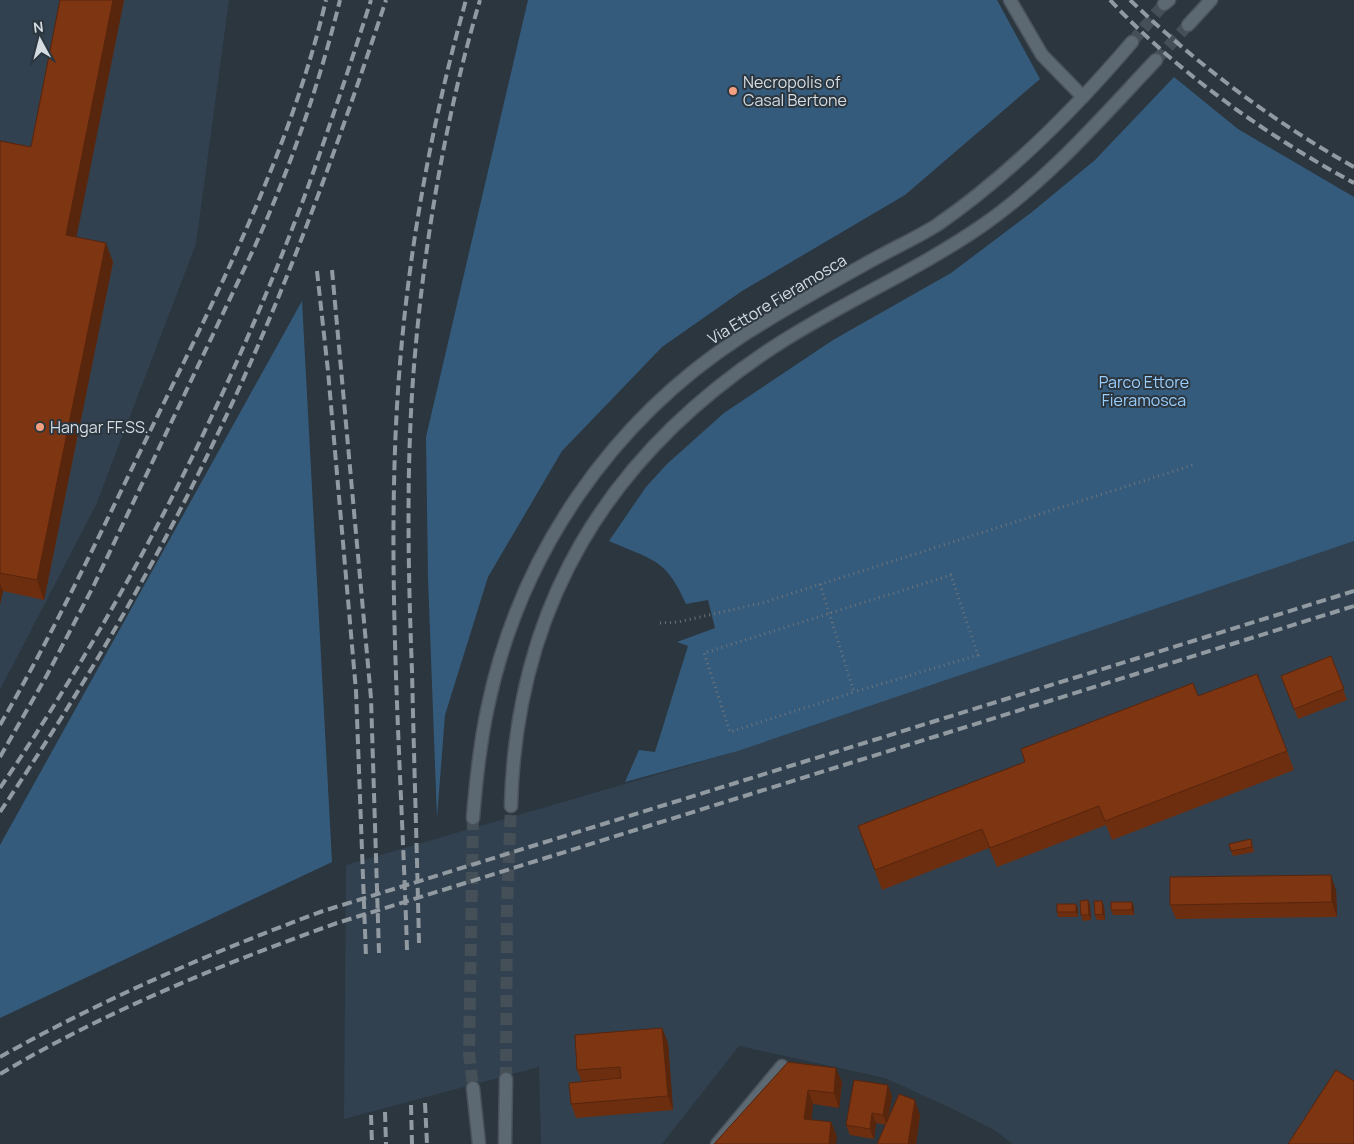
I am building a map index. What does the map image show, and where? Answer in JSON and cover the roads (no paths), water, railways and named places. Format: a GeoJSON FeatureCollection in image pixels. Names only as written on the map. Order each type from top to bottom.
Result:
{"type":"FeatureCollection","features":[{"type":"Feature","properties":{"kind":"street"},"geometry":{"type":"LineString","coordinates":[[1010,0],[1042,55],[1083,97]]}},
{"type":"Feature","properties":{"kind":"street"},"geometry":{"type":"LineString","coordinates":[[1188,26],[1211,0]]}},
{"type":"Feature","properties":{"kind":"street","name":"Via Ettore Fieramosca"},"geometry":{"type":"LineString","coordinates":[[473,818],[488,706],[503,648],[518,606],[543,552],[564,514],[613,449],[678,383],[740,337],[936,225],[1016,164],[1083,97],[1132,42]]}},
{"type":"Feature","properties":{"kind":"street"},"geometry":{"type":"LineString","coordinates":[[511,806],[519,718],[537,638],[548,607],[576,551],[594,521],[643,458],[706,397],[774,347],[950,246],[1009,206],[1061,162],[1156,60]]}},
{"type":"Feature","properties":{"kind":"street"},"geometry":{"type":"LineString","coordinates":[[717,1144],[782,1066]]}},
{"type":"Feature","properties":{"kind":"street"},"geometry":{"type":"LineString","coordinates":[[505,1144],[506,1079]]}},
{"type":"Feature","properties":{"kind":"street"},"geometry":{"type":"LineString","coordinates":[[473,1088],[479,1144]]}},
{"type":"Feature","properties":{"kind":"tunnel"},"geometry":{"type":"LineString","coordinates":[[1132,42],[1164,4]]}},
{"type":"Feature","properties":{"kind":"tunnel"},"geometry":{"type":"LineString","coordinates":[[1156,60],[1188,25]]}},
{"type":"Feature","properties":{"kind":"tunnel"},"geometry":{"type":"LineString","coordinates":[[506,1079],[507,903],[511,806]]}},
{"type":"Feature","properties":{"kind":"tunnel"},"geometry":{"type":"LineString","coordinates":[[473,818],[469,1053],[473,1088]]}},
{"type":"Feature","properties":{"kind":"railway"},"geometry":{"type":"LineString","coordinates":[[0,725],[82,572],[254,212],[294,108],[326,0]]}},
{"type":"Feature","properties":{"kind":"railway"},"geometry":{"type":"LineString","coordinates":[[0,757],[47,675],[94,585],[255,246],[281,186],[303,125],[323,63],[340,0]]}},
{"type":"Feature","properties":{"kind":"railway"},"geometry":{"type":"LineString","coordinates":[[0,788],[90,646],[172,497],[209,421],[245,344],[278,266],[308,187],[371,0]]}},
{"type":"Feature","properties":{"kind":"railway"},"geometry":{"type":"LineString","coordinates":[[0,812],[61,719],[118,624],[172,526],[221,427],[290,269],[330,162],[386,0]]}},
{"type":"Feature","properties":{"kind":"railway"},"geometry":{"type":"LineString","coordinates":[[407,950],[395,637],[394,512],[398,393],[402,336],[417,223],[438,111],[466,0]]}},
{"type":"Feature","properties":{"kind":"railway"},"geometry":{"type":"LineString","coordinates":[[419,943],[409,556],[411,404],[418,320],[430,227],[446,135],[480,0]]}},
{"type":"Feature","properties":{"kind":"railway"},"geometry":{"type":"LineString","coordinates":[[1110,0],[1164,53],[1224,101],[1288,144],[1354,183]]}},
{"type":"Feature","properties":{"kind":"railway"},"geometry":{"type":"LineString","coordinates":[[1130,0],[1182,47],[1237,91],[1294,131],[1354,167]]}},
{"type":"Feature","properties":{"kind":"railway"},"geometry":{"type":"LineString","coordinates":[[332,270],[371,698],[379,953]]}},
{"type":"Feature","properties":{"kind":"railway"},"geometry":{"type":"LineString","coordinates":[[317,271],[328,371],[356,691],[366,957]]}},
{"type":"Feature","properties":{"kind":"railway"},"geometry":{"type":"LineString","coordinates":[[0,1057],[118,996],[199,960],[323,911],[1354,591]]}},
{"type":"Feature","properties":{"kind":"railway"},"geometry":{"type":"LineString","coordinates":[[0,1074],[81,1030],[165,990],[337,923],[1354,606]]}},
{"type":"Feature","properties":{"kind":"railway"},"geometry":{"type":"LineString","coordinates":[[425,1103],[427,1144]]}},
{"type":"Feature","properties":{"kind":"railway"},"geometry":{"type":"LineString","coordinates":[[411,1105],[412,1144]]}},
{"type":"Feature","properties":{"kind":"railway"},"geometry":{"type":"LineString","coordinates":[[385,1112],[386,1144]]}},
{"type":"Feature","properties":{"kind":"railway"},"geometry":{"type":"LineString","coordinates":[[371,1115],[372,1144]]}},
{"type":"Feature","properties":{"kind":"place","name":"Necropolis of Casal Bertone"},"geometry":{"type":"Point","coordinates":[733,91]}},
{"type":"Feature","properties":{"kind":"place","name":"Hangar FF.SS."},"geometry":{"type":"Point","coordinates":[40,427]}},
{"type":"Feature","properties":{"kind":"park label","name":"Parco Ettore Fieramosca"},"geometry":{"type":"Point","coordinates":[1144,391]}}]}
